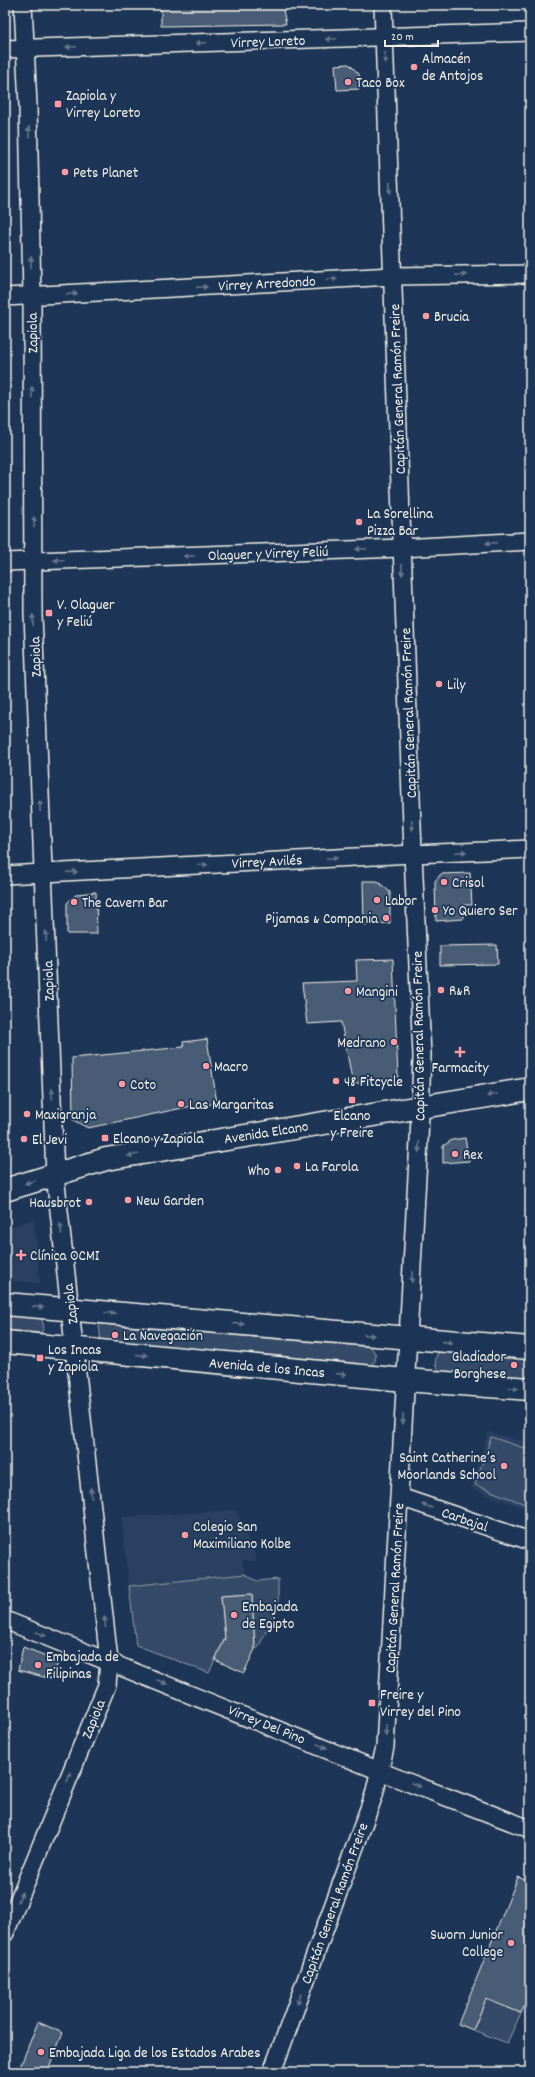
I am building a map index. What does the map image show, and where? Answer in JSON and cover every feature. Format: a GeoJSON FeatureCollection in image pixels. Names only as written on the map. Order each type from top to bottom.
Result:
{"type":"FeatureCollection","features":[{"type":"Feature","properties":{"kind":"main road","name":"Avenida Elcano"},"geometry":{"type":"LineString","coordinates":[[5,1190],[106,1159],[530,1089]]}},
{"type":"Feature","properties":{"kind":"main road"},"geometry":{"type":"LineString","coordinates":[[5,1304],[530,1348]]}},
{"type":"Feature","properties":{"kind":"main road","name":"Avenida de los Incas"},"geometry":{"type":"LineString","coordinates":[[5,1342],[405,1380],[530,1389]]}},
{"type":"Feature","properties":{"kind":"street","name":"Zapiola"},"geometry":{"type":"LineString","coordinates":[[5,1934],[107,1685],[109,1661],[55,1175],[33,614],[32,296],[26,48],[23,5]]}},
{"type":"Feature","properties":{"kind":"street","name":"Capitán General Ramón Freire"},"geometry":{"type":"LineString","coordinates":[[272,2072],[374,1795],[385,1747],[421,1108],[422,1056],[413,854],[394,276],[383,5]]}},
{"type":"Feature","properties":{"kind":"street","name":"Virrey Loreto"},"geometry":{"type":"LineString","coordinates":[[5,49],[384,38],[530,32]]}},
{"type":"Feature","properties":{"kind":"street","name":"Virrey Arredondo"},"geometry":{"type":"LineString","coordinates":[[5,297],[394,276],[530,274]]}},
{"type":"Feature","properties":{"kind":"street","name":"Olaguer y Virrey Feliú"},"geometry":{"type":"LineString","coordinates":[[5,562],[402,548],[530,541]]}},
{"type":"Feature","properties":{"kind":"street","name":"Virrey Avilés"},"geometry":{"type":"LineString","coordinates":[[5,875],[413,854],[530,850]]}},
{"type":"Feature","properties":{"kind":"street","name":"Carbajal"},"geometry":{"type":"LineString","coordinates":[[400,1497],[530,1541]]}},
{"type":"Feature","properties":{"kind":"street","name":"Virrey Del Pino"},"geometry":{"type":"LineString","coordinates":[[5,1620],[530,1829]]}},
{"type":"Feature","properties":{"kind":"shaded area","name":"Clínica OCMI"},"geometry":{"type":"Polygon","coordinates":[[[34,1219],[40,1283],[5,1281],[5,1229],[34,1219]]]}},
{"type":"Feature","properties":{"kind":"shaded area"},"geometry":{"type":"Polygon","coordinates":[[[5,1314],[41,1317],[44,1327],[41,1333],[5,1330],[5,1314]]]}},
{"type":"Feature","properties":{"kind":"shaded area"},"geometry":{"type":"Polygon","coordinates":[[[99,1324],[371,1347],[376,1355],[375,1361],[368,1367],[101,1343],[99,1324]]]}},
{"type":"Feature","properties":{"kind":"shaded area"},"geometry":{"type":"Polygon","coordinates":[[[443,1351],[530,1358],[530,1379],[443,1373],[438,1369],[435,1363],[437,1354],[443,1351]]]}},
{"type":"Feature","properties":{"kind":"shaded area","name":"Saint Catherine’s Moorlands School"},"geometry":{"type":"Polygon","coordinates":[[[488,1432],[530,1443],[530,1510],[471,1489],[488,1432]]]}},
{"type":"Feature","properties":{"kind":"shaded area","name":"Saint Catherine’s Moorlands School"},"geometry":{"type":"Polygon","coordinates":[[[491,1437],[530,1450],[530,1506],[475,1485],[491,1437]]]}},
{"type":"Feature","properties":{"kind":"shaded area","name":"Colegio San Maximiliano Kolbe"},"geometry":{"type":"Polygon","coordinates":[[[236,1510],[258,1562],[242,1559],[245,1574],[129,1586],[121,1517],[236,1510]]]}},
{"type":"Feature","properties":{"kind":"shaded area"},"geometry":{"type":"Polygon","coordinates":[[[245,1574],[257,1581],[278,1579],[278,1607],[258,1648],[255,1649],[252,1594],[221,1596],[225,1638],[209,1673],[136,1645],[129,1586],[245,1574]]]}},
{"type":"Feature","properties":{"kind":"shaded area"},"geometry":{"type":"Polygon","coordinates":[[[486,1999],[521,2013],[507,2043],[473,2030],[486,1999]]]}},
{"type":"Feature","properties":{"kind":"building"},"geometry":{"type":"Polygon","coordinates":[[[161,5],[282,5],[286,24],[161,26],[161,5]]]}},
{"type":"Feature","properties":{"kind":"building","name":"Taco Box"},"geometry":{"type":"Polygon","coordinates":[[[349,64],[359,74],[360,89],[337,90],[335,65],[349,64]]]}},
{"type":"Feature","properties":{"kind":"building"},"geometry":{"type":"Polygon","coordinates":[[[470,873],[472,905],[463,905],[463,919],[436,921],[435,881],[441,874],[470,873]]]}},
{"type":"Feature","properties":{"kind":"building","name":"Labor"},"geometry":{"type":"Polygon","coordinates":[[[363,881],[377,881],[390,892],[390,923],[364,925],[363,881]]]}},
{"type":"Feature","properties":{"kind":"building"},"geometry":{"type":"Polygon","coordinates":[[[96,892],[97,934],[67,934],[67,903],[77,894],[96,892]]]}},
{"type":"Feature","properties":{"kind":"building"},"geometry":{"type":"Polygon","coordinates":[[[497,945],[498,964],[440,965],[440,946],[497,945]]]}},
{"type":"Feature","properties":{"kind":"building"},"geometry":{"type":"Polygon","coordinates":[[[393,959],[398,1077],[353,1084],[341,1022],[307,1024],[302,983],[357,981],[356,960],[393,959]]]}},
{"type":"Feature","properties":{"kind":"building","name":"Coto"},"geometry":{"type":"Polygon","coordinates":[[[207,1039],[217,1103],[192,1108],[192,1106],[88,1128],[73,1120],[72,1058],[184,1047],[183,1042],[207,1039]]]}},
{"type":"Feature","properties":{"kind":"building","name":"Rex"},"geometry":{"type":"Polygon","coordinates":[[[465,1138],[469,1161],[443,1163],[443,1146],[452,1140],[465,1138]]]}},
{"type":"Feature","properties":{"kind":"building"},"geometry":{"type":"Polygon","coordinates":[[[252,1594],[255,1649],[244,1673],[215,1660],[225,1638],[221,1596],[252,1594]]]}},
{"type":"Feature","properties":{"kind":"building","name":"Embajada de Filipinas"},"geometry":{"type":"Polygon","coordinates":[[[23,1647],[59,1661],[51,1679],[18,1670],[23,1647]]]}},
{"type":"Feature","properties":{"kind":"building","name":"Sworn Junior College"},"geometry":{"type":"Polygon","coordinates":[[[518,1877],[530,1882],[530,1995],[521,2013],[486,1999],[473,2030],[458,2024],[518,1877]]]}},
{"type":"Feature","properties":{"kind":"building","name":"Embajada Liga de los Estados Arabes"},"geometry":{"type":"Polygon","coordinates":[[[38,2022],[63,2033],[47,2072],[18,2072],[38,2022]]]}},
{"type":"Feature","properties":{"kind":"place","name":"Almacén de Antojos"},"geometry":{"type":"Point","coordinates":[414,67]}},
{"type":"Feature","properties":{"kind":"place","name":"Taco Box"},"geometry":{"type":"Point","coordinates":[348,82]}},
{"type":"Feature","properties":{"kind":"place","name":"Zapiola y Virrey Loreto"},"geometry":{"type":"Point","coordinates":[58,104]}},
{"type":"Feature","properties":{"kind":"place","name":"Pets Planet"},"geometry":{"type":"Point","coordinates":[65,172]}},
{"type":"Feature","properties":{"kind":"place","name":"Brucia"},"geometry":{"type":"Point","coordinates":[426,316]}},
{"type":"Feature","properties":{"kind":"place","name":"La Sorellina Pizza Bar"},"geometry":{"type":"Point","coordinates":[359,522]}},
{"type":"Feature","properties":{"kind":"place","name":"V. Olaguer y Feliú"},"geometry":{"type":"Point","coordinates":[49,613]}},
{"type":"Feature","properties":{"kind":"place","name":"Lily"},"geometry":{"type":"Point","coordinates":[439,684]}},
{"type":"Feature","properties":{"kind":"place","name":"Crisol"},"geometry":{"type":"Point","coordinates":[444,882]}},
{"type":"Feature","properties":{"kind":"place","name":"Labor"},"geometry":{"type":"Point","coordinates":[377,900]}},
{"type":"Feature","properties":{"kind":"place","name":"The Cavern Bar"},"geometry":{"type":"Point","coordinates":[74,902]}},
{"type":"Feature","properties":{"kind":"place","name":"Yo Quiero Ser"},"geometry":{"type":"Point","coordinates":[435,910]}},
{"type":"Feature","properties":{"kind":"place","name":"Pijamas & Compania"},"geometry":{"type":"Point","coordinates":[386,918]}},
{"type":"Feature","properties":{"kind":"place","name":"R&R"},"geometry":{"type":"Point","coordinates":[441,990]}},
{"type":"Feature","properties":{"kind":"place","name":"Mangini"},"geometry":{"type":"Point","coordinates":[348,991]}},
{"type":"Feature","properties":{"kind":"place","name":"Medrano"},"geometry":{"type":"Point","coordinates":[394,1042]}},
{"type":"Feature","properties":{"kind":"place","name":"Farmacity"},"geometry":{"type":"Point","coordinates":[460,1052]}},
{"type":"Feature","properties":{"kind":"place","name":"Macro"},"geometry":{"type":"Point","coordinates":[206,1066]}},
{"type":"Feature","properties":{"kind":"place","name":"48 Fitcycle"},"geometry":{"type":"Point","coordinates":[336,1081]}},
{"type":"Feature","properties":{"kind":"place","name":"Coto"},"geometry":{"type":"Point","coordinates":[122,1084]}},
{"type":"Feature","properties":{"kind":"place","name":"Elcano y Freire"},"geometry":{"type":"Point","coordinates":[352,1100]}},
{"type":"Feature","properties":{"kind":"place","name":"Las Margaritas"},"geometry":{"type":"Point","coordinates":[181,1104]}},
{"type":"Feature","properties":{"kind":"place","name":"Maxigranja"},"geometry":{"type":"Point","coordinates":[27,1114]}},
{"type":"Feature","properties":{"kind":"place","name":"Elcano y Zapiola"},"geometry":{"type":"Point","coordinates":[105,1138]}},
{"type":"Feature","properties":{"kind":"place","name":"El Jevi"},"geometry":{"type":"Point","coordinates":[24,1139]}},
{"type":"Feature","properties":{"kind":"place","name":"Rex"},"geometry":{"type":"Point","coordinates":[455,1154]}},
{"type":"Feature","properties":{"kind":"place","name":"La Farola"},"geometry":{"type":"Point","coordinates":[297,1166]}},
{"type":"Feature","properties":{"kind":"place","name":"Who"},"geometry":{"type":"Point","coordinates":[278,1170]}},
{"type":"Feature","properties":{"kind":"place","name":"New Garden"},"geometry":{"type":"Point","coordinates":[128,1200]}},
{"type":"Feature","properties":{"kind":"place","name":"Hausbrot"},"geometry":{"type":"Point","coordinates":[89,1202]}},
{"type":"Feature","properties":{"kind":"place","name":"Clínica OCMI"},"geometry":{"type":"Point","coordinates":[21,1255]}},
{"type":"Feature","properties":{"kind":"place","name":"La Navegación"},"geometry":{"type":"Point","coordinates":[115,1335]}},
{"type":"Feature","properties":{"kind":"place","name":"Los Incas y Zapiola"},"geometry":{"type":"Point","coordinates":[40,1358]}},
{"type":"Feature","properties":{"kind":"place","name":"Gladiador Borghese"},"geometry":{"type":"Point","coordinates":[514,1365]}},
{"type":"Feature","properties":{"kind":"place","name":"Saint Catherine’s Moorlands School"},"geometry":{"type":"Point","coordinates":[504,1466]}},
{"type":"Feature","properties":{"kind":"place","name":"Colegio San Maximiliano Kolbe"},"geometry":{"type":"Point","coordinates":[185,1535]}},
{"type":"Feature","properties":{"kind":"place","name":"Embajada de Egipto"},"geometry":{"type":"Point","coordinates":[234,1615]}},
{"type":"Feature","properties":{"kind":"place","name":"Embajada de Filipinas"},"geometry":{"type":"Point","coordinates":[38,1665]}},
{"type":"Feature","properties":{"kind":"place","name":"Freire y Virrey del Pino"},"geometry":{"type":"Point","coordinates":[372,1703]}},
{"type":"Feature","properties":{"kind":"place","name":"Sworn Junior College"},"geometry":{"type":"Point","coordinates":[511,1943]}},
{"type":"Feature","properties":{"kind":"place","name":"Embajada Liga de los Estados Arabes"},"geometry":{"type":"Point","coordinates":[41,2052]}}]}
